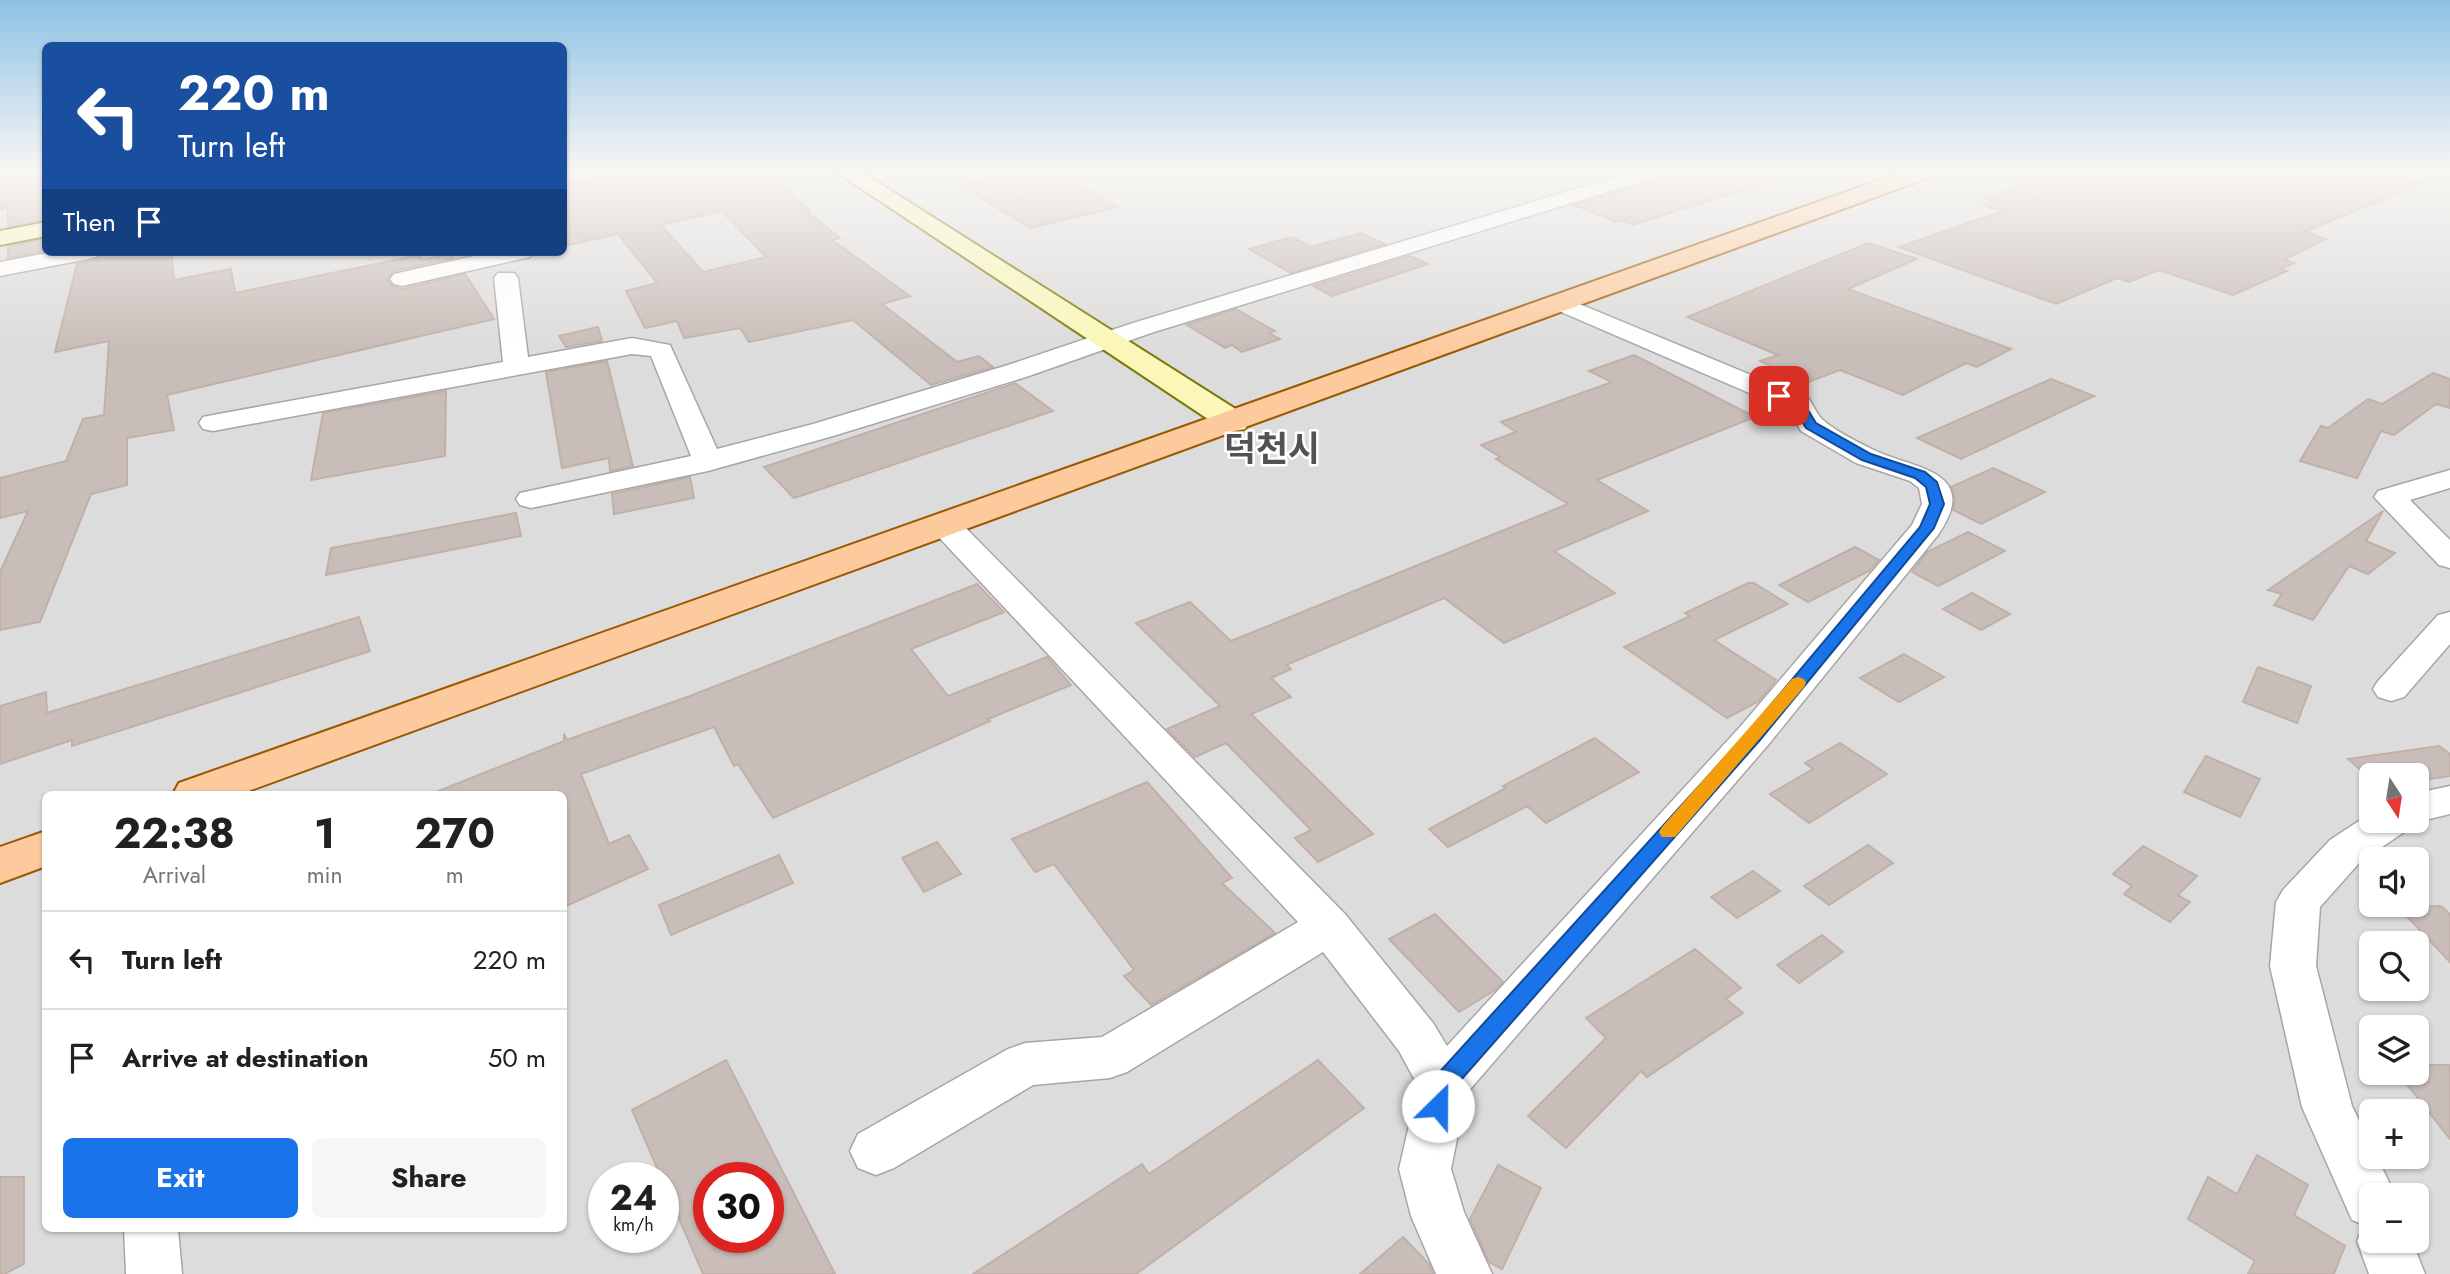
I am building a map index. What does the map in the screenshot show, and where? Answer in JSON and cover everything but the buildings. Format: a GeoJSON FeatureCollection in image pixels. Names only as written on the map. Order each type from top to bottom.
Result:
{"type":"FeatureCollection","features":[{"type":"Feature","properties":{"kind":"main road"},"geometry":{"type":"LineString","coordinates":[[203,791],[1761,230]]}},
{"type":"Feature","properties":{"kind":"main road"},"geometry":{"type":"LineString","coordinates":[[0,865],[42,849]]}},
{"type":"Feature","properties":{"kind":"street"},"geometry":{"type":"LineString","coordinates":[[0,238],[39,230]]}},
{"type":"Feature","properties":{"kind":"street"},"geometry":{"type":"LineString","coordinates":[[938,230],[1234,422]]}},
{"type":"Feature","properties":{"kind":"street"},"geometry":{"type":"LineString","coordinates":[[531,499],[708,461],[823,430],[1463,230]]}},
{"type":"Feature","properties":{"kind":"street"},"geometry":{"type":"LineString","coordinates":[[0,269],[67,256]]}},
{"type":"Feature","properties":{"kind":"street"},"geometry":{"type":"LineString","coordinates":[[402,279],[504,256]]}},
{"type":"Feature","properties":{"kind":"street"},"geometry":{"type":"LineString","coordinates":[[506,278],[516,365]]}},
{"type":"Feature","properties":{"kind":"street"},"geometry":{"type":"LineString","coordinates":[[1464,1274],[1438,1216],[1424,1170],[1443,1084],[1754,736],[1927,528],[1937,504],[1933,485],[1920,475],[1866,457],[1811,425],[1799,405],[1560,303]]}},
{"type":"Feature","properties":{"kind":"street"},"geometry":{"type":"LineString","coordinates":[[213,423],[516,365],[632,346],[662,350],[708,461]]}},
{"type":"Feature","properties":{"kind":"street"},"geometry":{"type":"LineString","coordinates":[[2450,480],[2389,497],[2450,558]]}},
{"type":"Feature","properties":{"kind":"street"},"geometry":{"type":"LineString","coordinates":[[945,525],[1329,926],[1416,1037],[1443,1084]]}},
{"type":"Feature","properties":{"kind":"street"},"geometry":{"type":"LineString","coordinates":[[2391,689],[2450,622]]}},
{"type":"Feature","properties":{"kind":"street"},"geometry":{"type":"LineString","coordinates":[[2429,804],[2450,800]]}},
{"type":"Feature","properties":{"kind":"street"},"geometry":{"type":"LineString","coordinates":[[2362,1183],[2327,1107],[2293,966],[2298,902],[2345,851],[2371,833]]}},
{"type":"Feature","properties":{"kind":"street"},"geometry":{"type":"LineString","coordinates":[[876,1151],[1025,1064],[1110,1057],[1329,926]]}},
{"type":"Feature","properties":{"kind":"street"},"geometry":{"type":"LineString","coordinates":[[151,1232],[154,1274]]}},
{"type":"Feature","properties":{"kind":"street"},"geometry":{"type":"LineString","coordinates":[[2389,1253],[2397,1274]]}},
{"type":"Feature","properties":{"kind":"shaded area"},"geometry":{"type":"Polygon","coordinates":[[[0,230],[42,230],[42,256],[567,256],[567,230],[2450,230],[2450,1274],[0,1274],[0,230]]]}},
{"type":"Feature","properties":{"kind":"slow traffic"},"geometry":{"type":"LineString","coordinates":[[1668,832],[1798,683]]}},
{"type":"Feature","properties":{"kind":"district","name":"덕천시"},"geometry":{"type":"Point","coordinates":[1272,449]}},
{"type":"Feature","properties":{"kind":"route"},"geometry":{"type":"LineString","coordinates":[[1438,1106],[1443,1084],[1754,736],[1927,528],[1937,504],[1933,485],[1920,475],[1866,457],[1811,425],[1799,405],[1779,396]]}}]}
